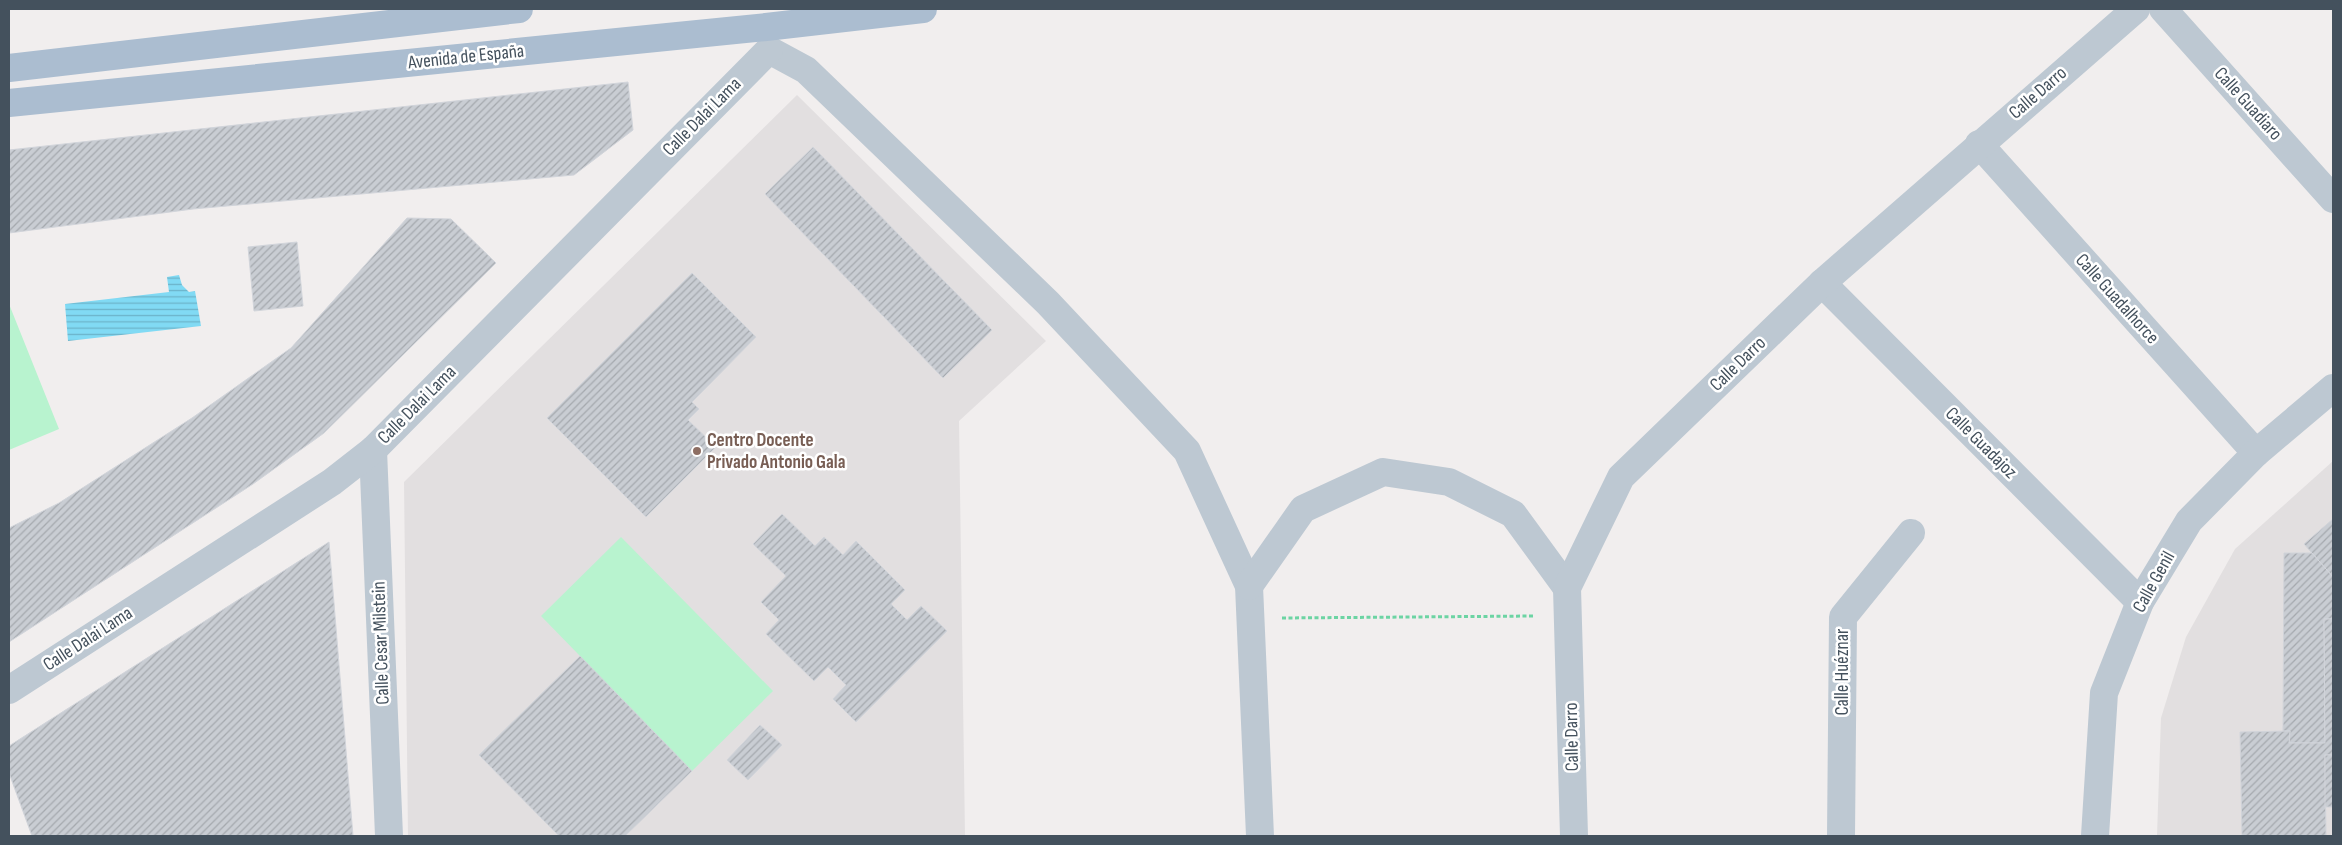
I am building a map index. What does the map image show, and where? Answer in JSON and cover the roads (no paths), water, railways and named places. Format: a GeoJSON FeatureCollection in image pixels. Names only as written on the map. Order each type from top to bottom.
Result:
{"type":"FeatureCollection","features":[{"type":"Feature","properties":{"kind":"main road"},"geometry":{"type":"LineString","coordinates":[[9,68],[519,9]]}},
{"type":"Feature","properties":{"kind":"main road","name":"Avenida de España"},"geometry":{"type":"LineString","coordinates":[[9,103],[767,38],[923,9]]}},
{"type":"Feature","properties":{"kind":"street","name":"Calle Darro"},"geometry":{"type":"LineString","coordinates":[[1574,836],[1567,588],[1621,477],[1822,284],[1978,144],[2136,9]]}},
{"type":"Feature","properties":{"kind":"street","name":"Calle Guadiaro"},"geometry":{"type":"LineString","coordinates":[[2164,9],[2333,199]]}},
{"type":"Feature","properties":{"kind":"street","name":"Calle Dalai Lama"},"geometry":{"type":"LineString","coordinates":[[9,690],[332,482],[373,450],[767,38]]}},
{"type":"Feature","properties":{"kind":"street"},"geometry":{"type":"LineString","coordinates":[[767,38],[806,70],[1048,303],[1187,452],[1249,586],[1260,836]]}},
{"type":"Feature","properties":{"kind":"street","name":"Calle Guadalhorce"},"geometry":{"type":"LineString","coordinates":[[1978,144],[2256,453]]}},
{"type":"Feature","properties":{"kind":"street","name":"Calle Guadajoz"},"geometry":{"type":"LineString","coordinates":[[1822,284],[2140,602]]}},
{"type":"Feature","properties":{"kind":"street","name":"Calle Genil"},"geometry":{"type":"LineString","coordinates":[[2095,836],[2104,693],[2140,602],[2189,521],[2256,453],[2333,388]]}},
{"type":"Feature","properties":{"kind":"street","name":"Calle Cesar Milstein"},"geometry":{"type":"LineString","coordinates":[[373,450],[388,836]]}},
{"type":"Feature","properties":{"kind":"street"},"geometry":{"type":"LineString","coordinates":[[1249,586],[1303,509],[1383,472],[1449,482],[1513,514],[1567,588]]}},
{"type":"Feature","properties":{"kind":"street","name":"Calle Huéznar"},"geometry":{"type":"LineString","coordinates":[[1841,836],[1843,617],[1912,533]]}},
{"type":"Feature","properties":{"kind":"water"},"geometry":{"type":"Polygon","coordinates":[[[179,275],[182,285],[189,292],[195,291],[201,326],[68,341],[65,304],[169,292],[167,277],[179,275]]]}},
{"type":"Feature","properties":{"kind":"place","name":"Centro Docente Privado Antonio Gala"},"geometry":{"type":"Point","coordinates":[697,451]}}]}
